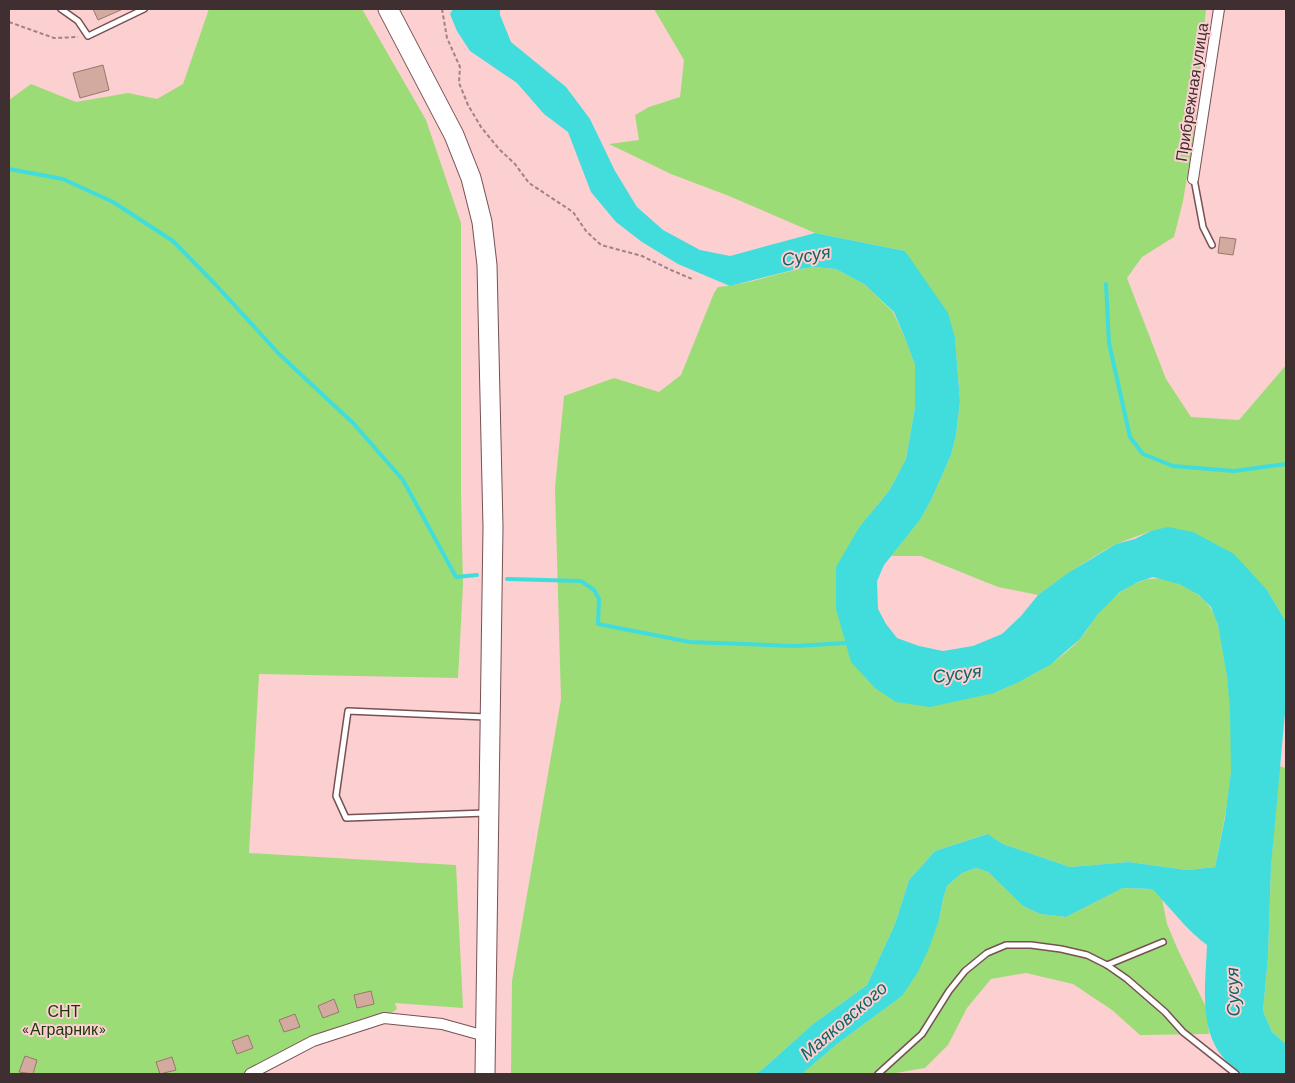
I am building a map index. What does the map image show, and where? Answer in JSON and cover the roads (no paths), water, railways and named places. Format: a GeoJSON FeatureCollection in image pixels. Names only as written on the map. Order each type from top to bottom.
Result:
{"type":"FeatureCollection","features":[{"type":"Feature","properties":{"kind":"highway"},"geometry":{"type":"LineString","coordinates":[[388,9],[454,135],[471,178],[482,222],[487,265],[493,527],[484,1074]]}},
{"type":"Feature","properties":{"kind":"street","name":"Прибрежная улица"},"geometry":{"type":"LineString","coordinates":[[1193,179],[1219,9]]}},
{"type":"Feature","properties":{"kind":"street"},"geometry":{"type":"LineString","coordinates":[[250,1074],[313,1041],[384,1018],[442,1024],[485,1036]]}},
{"type":"Feature","properties":{"kind":"lane"},"geometry":{"type":"LineString","coordinates":[[61,9],[78,21],[88,36],[144,9]]}},
{"type":"Feature","properties":{"kind":"lane"},"geometry":{"type":"LineString","coordinates":[[1193,179],[1204,228],[1212,245]]}},
{"type":"Feature","properties":{"kind":"lane"},"geometry":{"type":"LineString","coordinates":[[488,812],[346,818],[336,796],[348,712],[490,717]]}},
{"type":"Feature","properties":{"kind":"lane"},"geometry":{"type":"LineString","coordinates":[[1107,965],[1163,942]]}},
{"type":"Feature","properties":{"kind":"lane"},"geometry":{"type":"LineString","coordinates":[[878,1074],[894,1062],[922,1034],[949,991],[966,971],[987,953],[1006,945],[1031,945],[1061,949],[1087,955],[1107,965],[1127,979],[1165,1012],[1183,1032],[1236,1074]]}},
{"type":"Feature","properties":{"kind":"water"},"geometry":{"type":"Polygon","coordinates":[[[453,9],[500,9],[500,15],[511,42],[566,87],[590,119],[615,171],[637,207],[663,230],[700,250],[730,256],[815,233],[905,251],[948,313],[955,338],[960,401],[956,435],[951,455],[932,498],[920,520],[884,565],[877,581],[878,609],[886,624],[897,638],[919,646],[943,651],[973,646],[1002,634],[1021,616],[1038,595],[1068,573],[1116,544],[1168,527],[1193,532],[1234,554],[1267,590],[1286,622],[1286,702],[1271,867],[1268,957],[1263,1011],[1272,1032],[1286,1044],[1286,1074],[1242,1074],[1222,1056],[1214,1044],[1206,1017],[1207,945],[1185,926],[1152,889],[1123,888],[1066,917],[1040,914],[1023,906],[988,872],[976,868],[962,873],[947,886],[939,920],[929,948],[918,972],[902,996],[837,1044],[802,1074],[756,1074],[813,1024],[867,985],[895,924],[909,880],[935,851],[987,834],[1003,844],[1070,867],[1129,862],[1187,870],[1215,867],[1225,818],[1231,772],[1230,709],[1227,677],[1218,625],[1211,607],[1199,595],[1179,584],[1153,577],[1138,582],[1120,592],[1098,614],[1080,639],[1050,665],[994,693],[930,707],[896,702],[875,688],[851,662],[836,609],[836,567],[860,526],[889,491],[906,459],[915,407],[915,365],[894,312],[864,284],[836,269],[814,267],[793,270],[730,286],[678,264],[642,242],[616,222],[591,192],[568,132],[544,114],[517,83],[470,51],[457,31],[450,14],[453,9]]]}},
{"type":"Feature","properties":{"kind":"waterway"},"geometry":{"type":"LineString","coordinates":[[9,169],[63,179],[113,202],[173,241],[279,354],[353,423],[403,480],[456,577],[477,575]]}},
{"type":"Feature","properties":{"kind":"waterway"},"geometry":{"type":"LineString","coordinates":[[1106,284],[1109,343],[1130,437],[1143,454],[1173,466],[1234,471],[1286,464]]}},
{"type":"Feature","properties":{"kind":"waterway"},"geometry":{"type":"LineString","coordinates":[[507,579],[581,581],[594,590],[599,599],[598,624],[690,642],[795,646],[848,642]]}},
{"type":"Feature","properties":{"kind":"water label","name":"Сусуя"},"geometry":{"type":"Point","coordinates":[806,255]}},
{"type":"Feature","properties":{"kind":"water label","name":"Сусуя"},"geometry":{"type":"Point","coordinates":[957,673]}},
{"type":"Feature","properties":{"kind":"water label","name":"Сусуя"},"geometry":{"type":"Point","coordinates":[1232,992]}},
{"type":"Feature","properties":{"kind":"water label","name":"Маяковского"},"geometry":{"type":"Point","coordinates":[843,1020]}},
{"type":"Feature","properties":{"kind":"park label","name":"СНТ «Аграрник»"},"geometry":{"type":"Point","coordinates":[64,1019]}}]}
